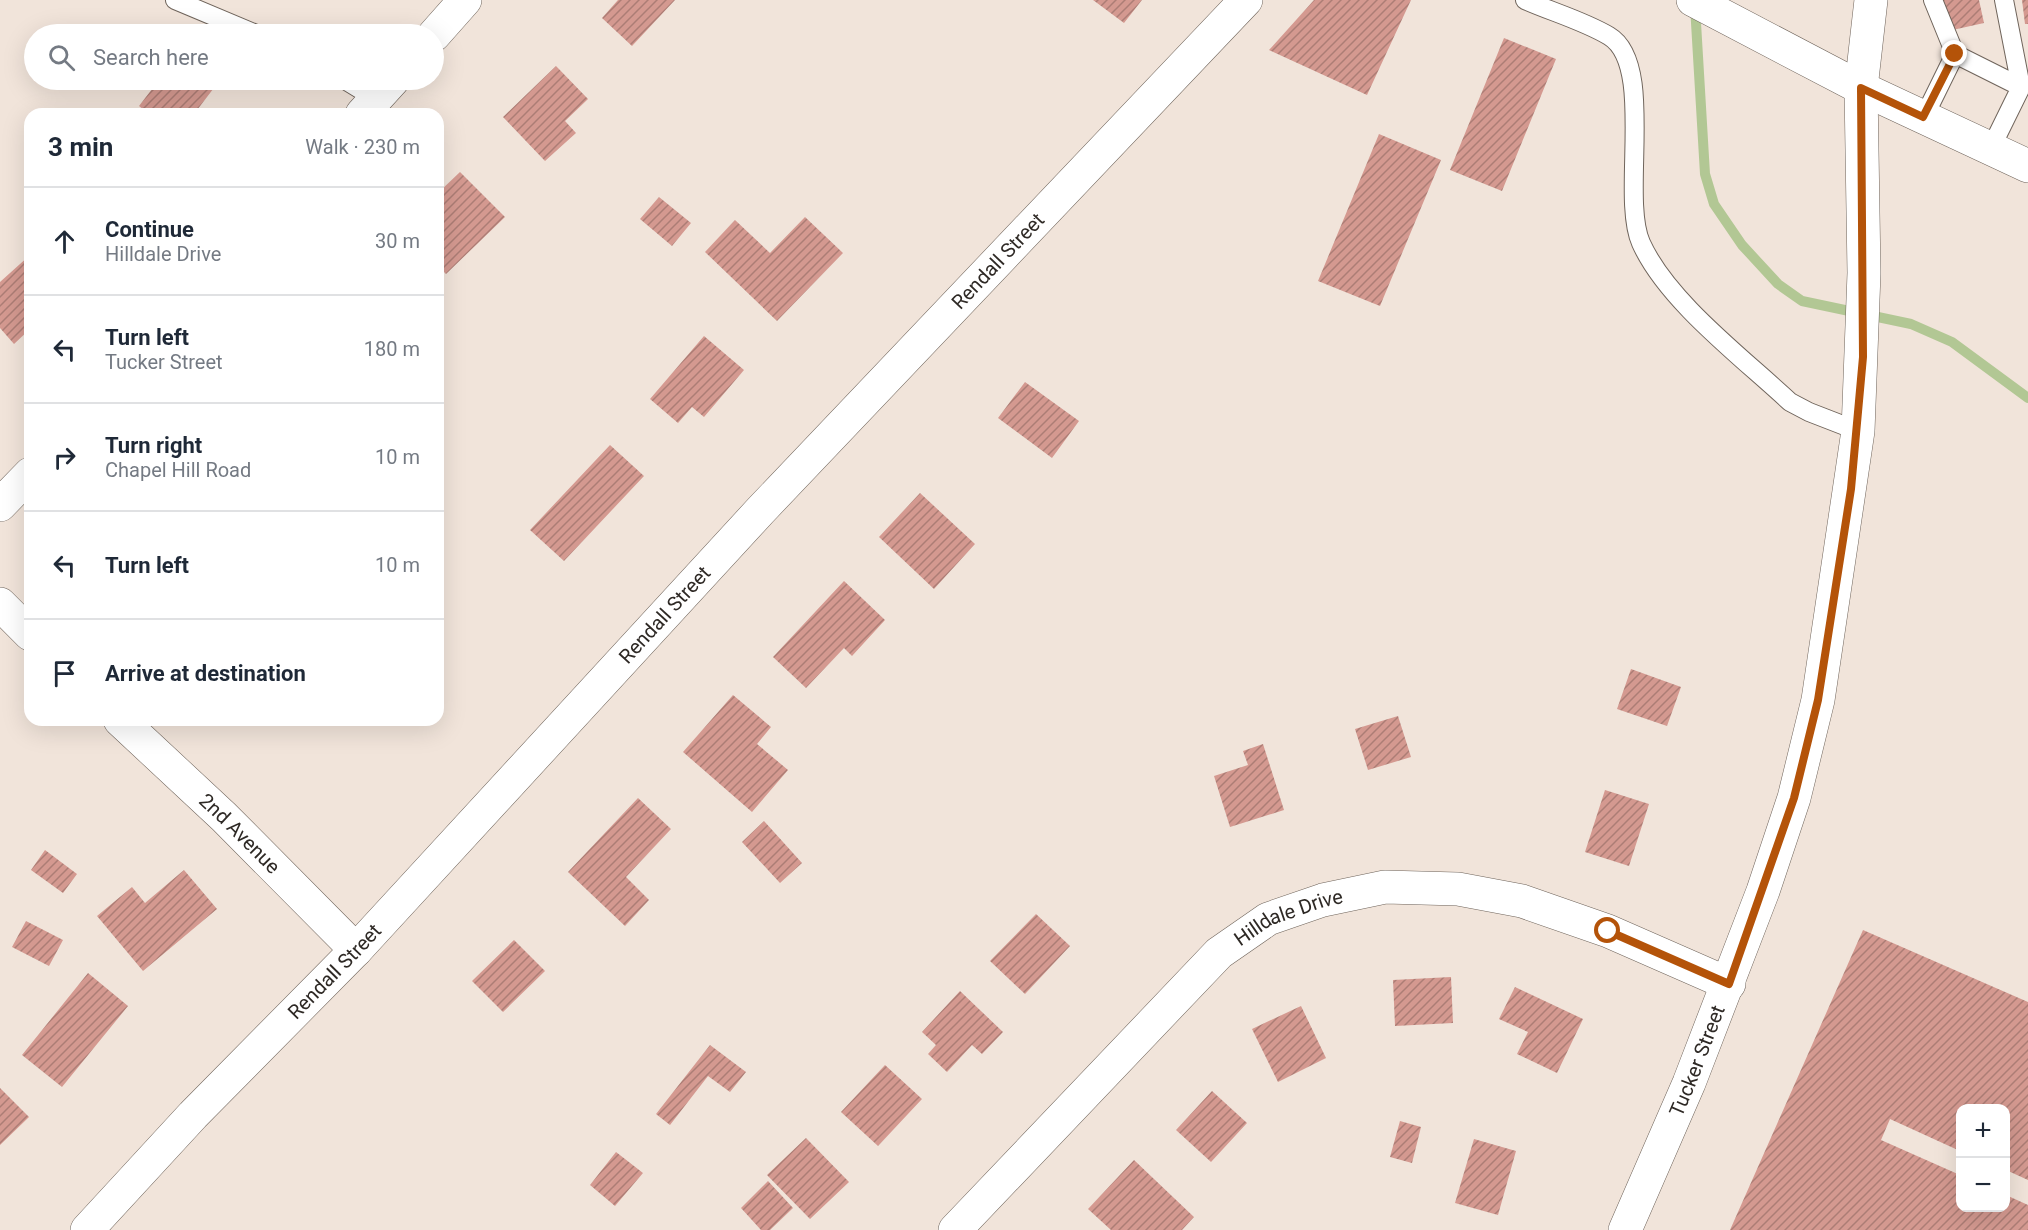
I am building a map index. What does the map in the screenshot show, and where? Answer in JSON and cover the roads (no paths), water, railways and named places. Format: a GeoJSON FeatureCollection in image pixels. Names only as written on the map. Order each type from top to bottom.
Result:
{"type":"FeatureCollection","features":[{"type":"Feature","properties":{"kind":"street"},"geometry":{"type":"LineString","coordinates":[[444,24],[465,0]]}},
{"type":"Feature","properties":{"kind":"street","name":"Rendall Street"},"geometry":{"type":"LineString","coordinates":[[87,1230],[193,1115],[356,950],[768,502],[1246,0]]}},
{"type":"Feature","properties":{"kind":"street"},"geometry":{"type":"LineString","coordinates":[[1693,0],[1861,88],[2028,166]]}},
{"type":"Feature","properties":{"kind":"street","name":"Tucker Street"},"geometry":{"type":"LineString","coordinates":[[1625,1230],[1729,984],[1794,798],[1818,700],[1858,431],[1863,357],[1864,273],[1861,88],[1871,0]]}},
{"type":"Feature","properties":{"kind":"street"},"geometry":{"type":"LineString","coordinates":[[0,505],[24,480]]}},
{"type":"Feature","properties":{"kind":"street"},"geometry":{"type":"LineString","coordinates":[[0,604],[24,628]]}},
{"type":"Feature","properties":{"kind":"street","name":"2nd Avenue"},"geometry":{"type":"LineString","coordinates":[[126,726],[224,817],[356,950]]}},
{"type":"Feature","properties":{"kind":"street","name":"Hilldale Drive"},"geometry":{"type":"LineString","coordinates":[[955,1230],[1219,953],[1268,920],[1323,900],[1385,887],[1458,889],[1522,901],[1608,931],[1729,984]]}},
{"type":"Feature","properties":{"kind":"lane"},"geometry":{"type":"LineString","coordinates":[[175,0],[232,24]]}},
{"type":"Feature","properties":{"kind":"lane"},"geometry":{"type":"LineString","coordinates":[[1525,0],[1565,8],[1611,37],[1623,50],[1630,67],[1635,125],[1635,223],[1642,244],[1676,296],[1790,402],[1858,431]]}},
{"type":"Feature","properties":{"kind":"lane"},"geometry":{"type":"LineString","coordinates":[[1933,0],[1955,54],[2022,87]]}},
{"type":"Feature","properties":{"kind":"lane"},"geometry":{"type":"LineString","coordinates":[[1991,148],[2022,87],[2004,0]]}},
{"type":"Feature","properties":{"kind":"lane"},"geometry":{"type":"LineString","coordinates":[[1923,117],[1955,54]]}},
{"type":"Feature","properties":{"kind":"waterway"},"geometry":{"type":"LineString","coordinates":[[1695,6],[1705,174],[1714,204],[1742,245],[1778,284],[1802,301],[1911,324],[1952,342],[2028,398]]}}]}
